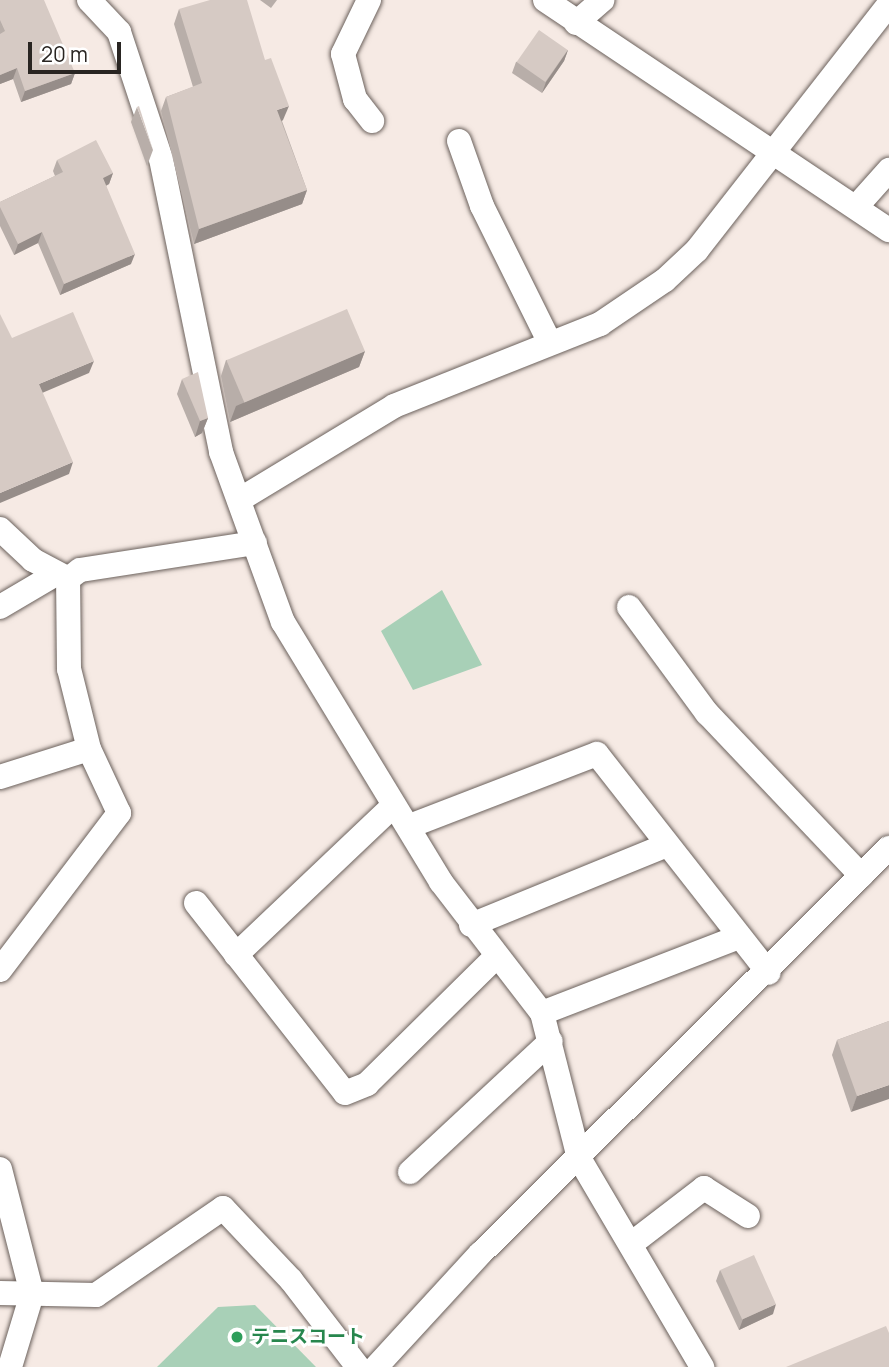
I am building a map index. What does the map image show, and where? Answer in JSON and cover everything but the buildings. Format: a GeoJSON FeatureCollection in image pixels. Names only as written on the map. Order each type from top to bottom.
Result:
{"type":"FeatureCollection","features":[{"type":"Feature","properties":{"kind":"street"},"geometry":{"type":"LineString","coordinates":[[89,0],[119,32],[161,159],[222,452],[283,622],[392,807],[410,826],[471,925],[542,1013],[579,1158],[702,1367]]}},
{"type":"Feature","properties":{"kind":"street"},"geometry":{"type":"LineString","coordinates":[[369,0],[343,54],[355,99],[372,121]]}},
{"type":"Feature","properties":{"kind":"street"},"geometry":{"type":"LineString","coordinates":[[545,0],[889,230]]}},
{"type":"Feature","properties":{"kind":"street"},"geometry":{"type":"LineString","coordinates":[[576,23],[602,0]]}},
{"type":"Feature","properties":{"kind":"street"},"geometry":{"type":"LineString","coordinates":[[239,500],[394,406],[600,324],[666,280],[775,152],[821,83],[889,4]]}},
{"type":"Feature","properties":{"kind":"street"},"geometry":{"type":"LineString","coordinates":[[459,141],[482,206],[550,343]]}},
{"type":"Feature","properties":{"kind":"street"},"geometry":{"type":"LineString","coordinates":[[856,207],[889,170]]}},
{"type":"Feature","properties":{"kind":"street"},"geometry":{"type":"LineString","coordinates":[[0,529],[62,577],[69,669],[89,749],[119,813],[0,970]]}},
{"type":"Feature","properties":{"kind":"street"},"geometry":{"type":"LineString","coordinates":[[0,607],[80,570],[255,543]]}},
{"type":"Feature","properties":{"kind":"street"},"geometry":{"type":"LineString","coordinates":[[629,607],[707,713],[861,875]]}},
{"type":"Feature","properties":{"kind":"street"},"geometry":{"type":"LineString","coordinates":[[0,777],[89,749]]}},
{"type":"Feature","properties":{"kind":"street"},"geometry":{"type":"LineString","coordinates":[[410,826],[597,754],[769,973]]}},
{"type":"Feature","properties":{"kind":"street"},"geometry":{"type":"LineString","coordinates":[[236,955],[392,807]]}},
{"type":"Feature","properties":{"kind":"street"},"geometry":{"type":"LineString","coordinates":[[471,925],[667,845]]}},
{"type":"Feature","properties":{"kind":"street"},"geometry":{"type":"LineString","coordinates":[[376,1367],[579,1158],[769,973],[889,848]]}},
{"type":"Feature","properties":{"kind":"street"},"geometry":{"type":"LineString","coordinates":[[195,904],[345,1093],[367,1084],[496,957]]}},
{"type":"Feature","properties":{"kind":"street"},"geometry":{"type":"LineString","coordinates":[[542,1013],[739,937]]}},
{"type":"Feature","properties":{"kind":"street"},"geometry":{"type":"LineString","coordinates":[[410,1172],[551,1041]]}},
{"type":"Feature","properties":{"kind":"street"},"geometry":{"type":"LineString","coordinates":[[0,1169],[32,1294],[10,1367]]}},
{"type":"Feature","properties":{"kind":"street"},"geometry":{"type":"LineString","coordinates":[[631,1244],[704,1188],[748,1216]]}},
{"type":"Feature","properties":{"kind":"street"},"geometry":{"type":"LineString","coordinates":[[0,1293],[96,1295],[223,1208],[358,1367]]}},
{"type":"Feature","properties":{"kind":"green space"},"geometry":{"type":"Polygon","coordinates":[[[442,590],[482,665],[413,690],[381,631],[442,590]]]}},
{"type":"Feature","properties":{"kind":"green space","name":"テニスコート"},"geometry":{"type":"Polygon","coordinates":[[[255,1305],[316,1367],[157,1367],[218,1307],[255,1305]]]}},
{"type":"Feature","properties":{"kind":"place","name":"テニスコート"},"geometry":{"type":"Point","coordinates":[237,1337]}}]}
